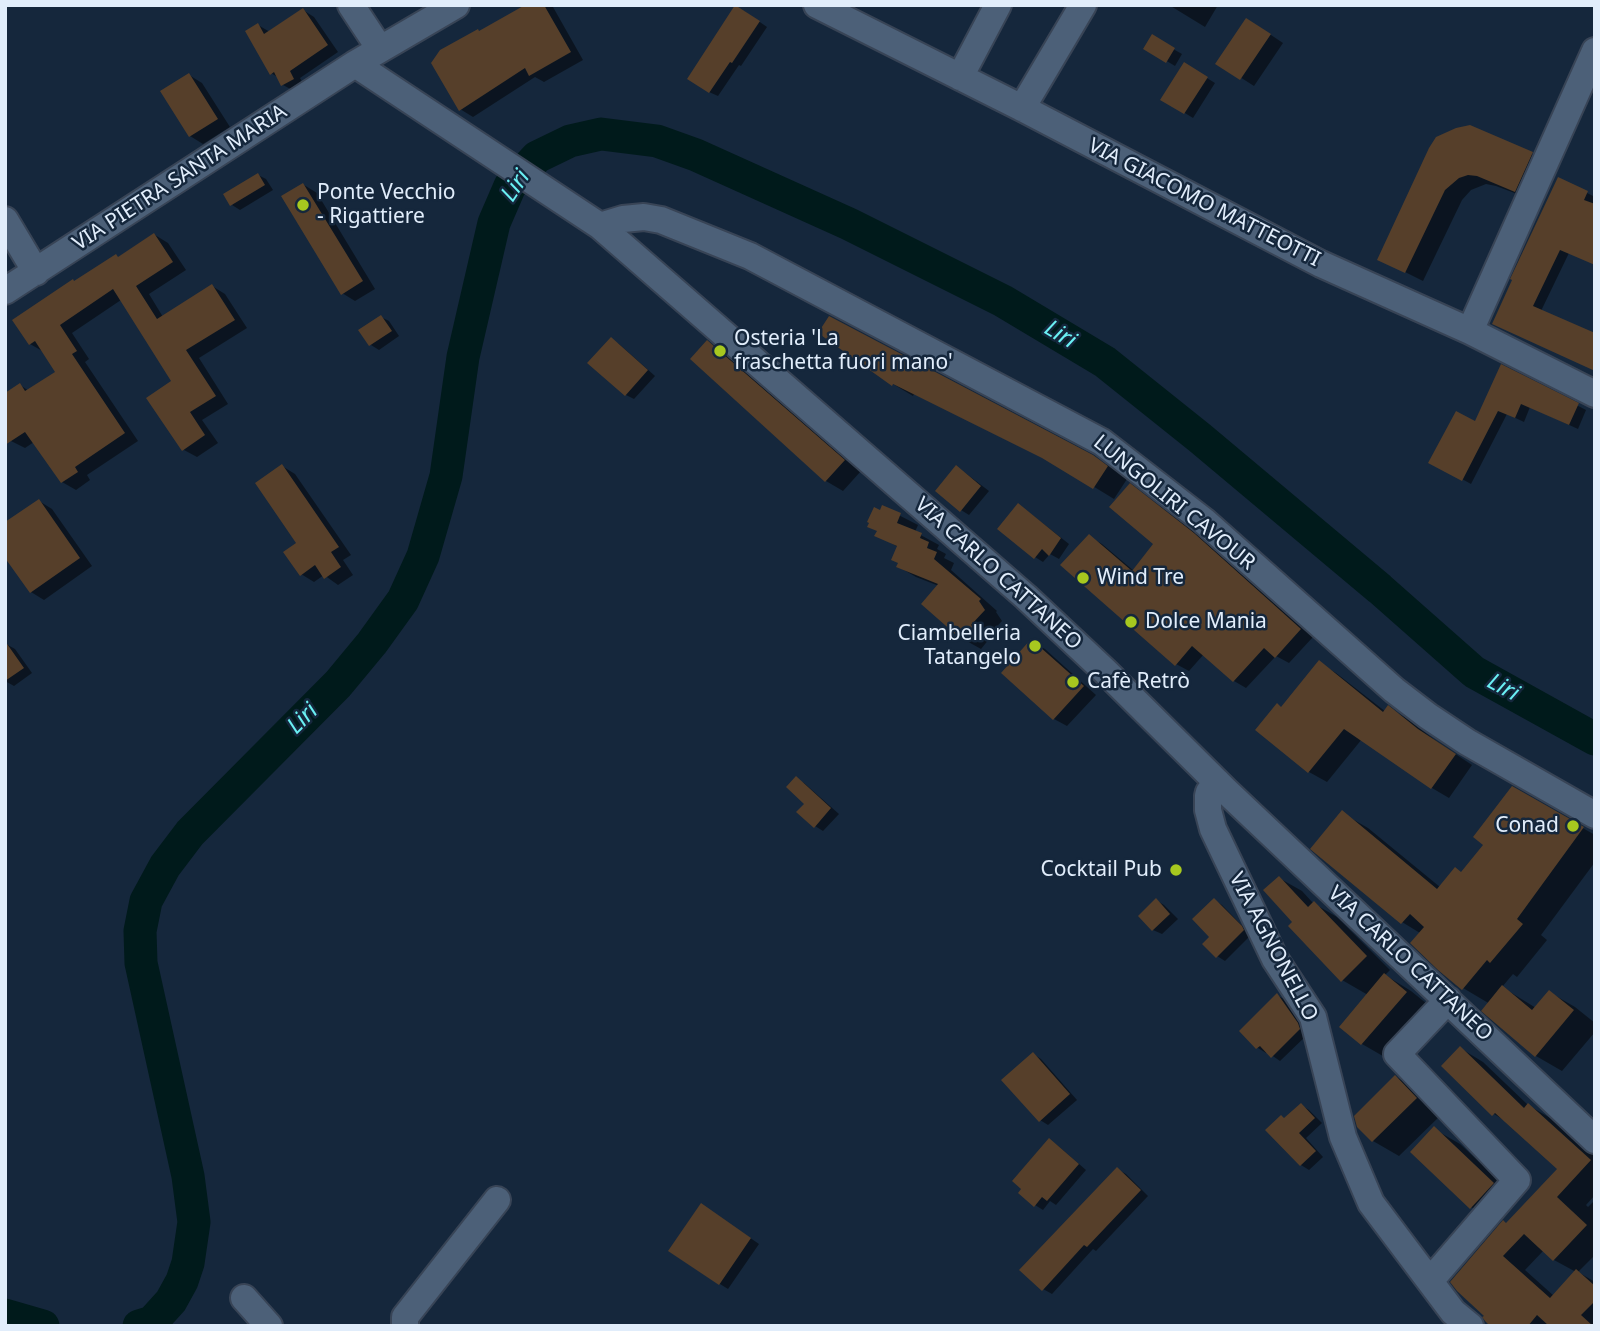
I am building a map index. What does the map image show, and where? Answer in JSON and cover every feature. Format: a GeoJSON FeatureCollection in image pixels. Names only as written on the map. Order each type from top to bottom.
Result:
{"type":"FeatureCollection","features":[{"type":"Feature","properties":{"kind":"street"},"geometry":{"type":"LineString","coordinates":[[351,5],[380,49]]}},
{"type":"Feature","properties":{"kind":"street","name":"VIA PIETRA SANTA MARIA"},"geometry":{"type":"LineString","coordinates":[[5,291],[355,64],[456,5]]}},
{"type":"Feature","properties":{"kind":"street","name":"VIA GIACOMO MATTEOTTI"},"geometry":{"type":"LineString","coordinates":[[817,5],[1321,264],[1470,331],[1595,394]]}},
{"type":"Feature","properties":{"kind":"street"},"geometry":{"type":"LineString","coordinates":[[960,77],[998,5]]}},
{"type":"Feature","properties":{"kind":"street"},"geometry":{"type":"LineString","coordinates":[[1022,108],[1083,5]]}},
{"type":"Feature","properties":{"kind":"street"},"geometry":{"type":"LineString","coordinates":[[1470,331],[1595,51]]}},
{"type":"Feature","properties":{"kind":"street","name":"VIA CARLO CATTANEO"},"geometry":{"type":"LineString","coordinates":[[355,64],[591,221],[1027,597],[1217,782],[1595,1140]]}},
{"type":"Feature","properties":{"kind":"street","name":"LUNGOLIRI CAVOUR"},"geometry":{"type":"LineString","coordinates":[[591,221],[644,218],[661,220],[750,256],[1102,442],[1204,521],[1394,690],[1427,716],[1467,743],[1595,815]]}},
{"type":"Feature","properties":{"kind":"street"},"geometry":{"type":"LineString","coordinates":[[5,220],[36,272]]}},
{"type":"Feature","properties":{"kind":"street","name":"VIA AGNONELLO"},"geometry":{"type":"LineString","coordinates":[[1217,782],[1208,796],[1213,829],[1275,959],[1314,1017],[1343,1138],[1371,1203],[1453,1312],[1471,1326]]}},
{"type":"Feature","properties":{"kind":"street"},"geometry":{"type":"LineString","coordinates":[[1430,1281],[1517,1180],[1397,1054],[1448,999]]}},
{"type":"Feature","properties":{"kind":"street"},"geometry":{"type":"LineString","coordinates":[[405,1326],[405,1317],[497,1200]]}},
{"type":"Feature","properties":{"kind":"street"},"geometry":{"type":"LineString","coordinates":[[244,1298],[269,1326]]}},
{"type":"Feature","properties":{"kind":"building"},"geometry":{"type":"Polygon","coordinates":[[[525,5],[544,5],[571,52],[529,76],[525,68],[459,111],[431,63],[440,50],[525,5]]]}},
{"type":"Feature","properties":{"kind":"building"},"geometry":{"type":"Polygon","coordinates":[[[735,5],[760,21],[709,93],[687,79],[735,5]]]}},
{"type":"Feature","properties":{"kind":"building"},"geometry":{"type":"Polygon","coordinates":[[[303,8],[328,45],[290,71],[294,79],[281,86],[274,72],[270,75],[245,31],[258,23],[264,34],[303,8]]]}},
{"type":"Feature","properties":{"kind":"building"},"geometry":{"type":"Polygon","coordinates":[[[1246,18],[1271,34],[1240,80],[1215,64],[1246,18]]]}},
{"type":"Feature","properties":{"kind":"building"},"geometry":{"type":"Polygon","coordinates":[[[1152,34],[1175,48],[1166,63],[1143,49],[1152,34]]]}},
{"type":"Feature","properties":{"kind":"building"},"geometry":{"type":"Polygon","coordinates":[[[1184,62],[1208,77],[1184,114],[1160,100],[1184,62]]]}},
{"type":"Feature","properties":{"kind":"building"},"geometry":{"type":"Polygon","coordinates":[[[189,73],[218,119],[189,137],[160,91],[189,73]]]}},
{"type":"Feature","properties":{"kind":"building"},"geometry":{"type":"Polygon","coordinates":[[[1470,125],[1533,152],[1515,192],[1477,176],[1459,178],[1445,190],[1405,273],[1377,260],[1436,137],[1470,125]]]}},
{"type":"Feature","properties":{"kind":"building"},"geometry":{"type":"Polygon","coordinates":[[[258,173],[265,185],[230,206],[223,194],[258,173]]]}},
{"type":"Feature","properties":{"kind":"building"},"geometry":{"type":"Polygon","coordinates":[[[1558,177],[1588,191],[1584,200],[1595,204],[1595,265],[1560,250],[1533,306],[1595,333],[1595,371],[1492,324],[1558,177]]]}},
{"type":"Feature","properties":{"kind":"building"},"geometry":{"type":"Polygon","coordinates":[[[303,183],[363,281],[341,295],[281,196],[303,183]]]}},
{"type":"Feature","properties":{"kind":"building"},"geometry":{"type":"Polygon","coordinates":[[[154,233],[173,262],[136,286],[157,319],[212,284],[235,320],[186,350],[216,396],[190,412],[205,435],[182,451],[146,398],[171,381],[113,289],[60,325],[77,351],[72,354],[125,433],[75,467],[78,472],[61,483],[25,432],[5,445],[5,393],[20,383],[25,391],[55,372],[35,341],[29,345],[12,320],[73,279],[74,281],[116,254],[118,257],[154,233]]]}},
{"type":"Feature","properties":{"kind":"building"},"geometry":{"type":"Polygon","coordinates":[[[381,315],[392,331],[369,346],[358,330],[381,315]]]}},
{"type":"Feature","properties":{"kind":"building"},"geometry":{"type":"Polygon","coordinates":[[[829,316],[1093,455],[1108,466],[1093,489],[1042,458],[893,384],[892,386],[818,333],[829,316]]]}},
{"type":"Feature","properties":{"kind":"building"},"geometry":{"type":"Polygon","coordinates":[[[611,337],[648,370],[625,396],[587,363],[611,337]]]}},
{"type":"Feature","properties":{"kind":"building"},"geometry":{"type":"Polygon","coordinates":[[[707,340],[845,460],[825,482],[690,359],[707,340]]]}},
{"type":"Feature","properties":{"kind":"building"},"geometry":{"type":"Polygon","coordinates":[[[1501,364],[1579,403],[1569,425],[1521,404],[1515,418],[1498,411],[1462,481],[1428,463],[1456,411],[1475,421],[1501,364]]]}},
{"type":"Feature","properties":{"kind":"building"},"geometry":{"type":"Polygon","coordinates":[[[282,464],[339,547],[331,552],[341,567],[324,579],[315,565],[300,576],[283,552],[296,543],[255,483],[282,464]]]}},
{"type":"Feature","properties":{"kind":"building"},"geometry":{"type":"Polygon","coordinates":[[[956,465],[981,486],[960,512],[935,491],[956,465]]]}},
{"type":"Feature","properties":{"kind":"building"},"geometry":{"type":"Polygon","coordinates":[[[1130,483],[1194,533],[1301,629],[1275,658],[1264,648],[1233,682],[1192,646],[1175,666],[1060,565],[1089,534],[1132,571],[1153,544],[1109,507],[1130,483]]]}},
{"type":"Feature","properties":{"kind":"building"},"geometry":{"type":"Polygon","coordinates":[[[39,499],[80,558],[30,593],[5,558],[5,522],[39,499]]]}},
{"type":"Feature","properties":{"kind":"building"},"geometry":{"type":"Polygon","coordinates":[[[1018,503],[1061,538],[1049,556],[1042,549],[1034,559],[997,529],[1018,503]]]}},
{"type":"Feature","properties":{"kind":"building"},"geometry":{"type":"Polygon","coordinates":[[[882,505],[901,513],[897,523],[922,533],[920,538],[929,542],[927,548],[937,552],[934,559],[981,599],[979,601],[985,610],[962,640],[921,604],[938,584],[896,567],[898,563],[891,560],[897,546],[874,536],[877,531],[867,527],[874,507],[880,510],[882,505]]]}},
{"type":"Feature","properties":{"kind":"building"},"geometry":{"type":"Polygon","coordinates":[[[1031,639],[1084,686],[1053,720],[1001,673],[1031,639]]]}},
{"type":"Feature","properties":{"kind":"building"},"geometry":{"type":"Polygon","coordinates":[[[5,641],[24,668],[5,681],[5,641]]]}},
{"type":"Feature","properties":{"kind":"building"},"geometry":{"type":"Polygon","coordinates":[[[1319,660],[1383,712],[1388,705],[1456,754],[1431,789],[1344,729],[1308,773],[1255,730],[1277,703],[1281,707],[1319,660]]]}},
{"type":"Feature","properties":{"kind":"building"},"geometry":{"type":"Polygon","coordinates":[[[796,776],[831,808],[814,828],[796,812],[804,804],[786,787],[796,776]]]}},
{"type":"Feature","properties":{"kind":"building"},"geometry":{"type":"Polygon","coordinates":[[[1512,786],[1584,827],[1517,919],[1523,924],[1490,963],[1487,960],[1462,990],[1410,943],[1424,927],[1410,914],[1401,924],[1310,849],[1342,810],[1437,889],[1455,867],[1461,872],[1483,845],[1473,837],[1512,786]]]}},
{"type":"Feature","properties":{"kind":"building"},"geometry":{"type":"Polygon","coordinates":[[[1279,876],[1308,907],[1314,901],[1367,956],[1341,982],[1288,926],[1292,922],[1263,890],[1279,876]]]}},
{"type":"Feature","properties":{"kind":"building"},"geometry":{"type":"Polygon","coordinates":[[[1156,898],[1170,914],[1152,931],[1138,916],[1156,898]]]}},
{"type":"Feature","properties":{"kind":"building"},"geometry":{"type":"Polygon","coordinates":[[[1214,898],[1244,930],[1216,958],[1202,944],[1209,937],[1192,919],[1214,898]]]}},
{"type":"Feature","properties":{"kind":"building"},"geometry":{"type":"Polygon","coordinates":[[[1384,973],[1407,992],[1361,1045],[1339,1027],[1384,973]]]}},
{"type":"Feature","properties":{"kind":"building"},"geometry":{"type":"Polygon","coordinates":[[[1502,985],[1532,1010],[1549,990],[1574,1010],[1535,1057],[1481,1011],[1502,985]]]}},
{"type":"Feature","properties":{"kind":"building"},"geometry":{"type":"Polygon","coordinates":[[[1277,993],[1300,1029],[1271,1058],[1260,1046],[1256,1049],[1239,1031],[1277,993]]]}},
{"type":"Feature","properties":{"kind":"building"},"geometry":{"type":"Polygon","coordinates":[[[1460,1046],[1524,1108],[1528,1103],[1591,1160],[1557,1197],[1587,1225],[1553,1261],[1524,1234],[1503,1256],[1550,1298],[1576,1269],[1595,1286],[1595,1301],[1581,1315],[1593,1326],[1549,1326],[1537,1315],[1528,1326],[1490,1326],[1482,1317],[1484,1316],[1450,1282],[1503,1220],[1506,1223],[1557,1169],[1495,1113],[1492,1116],[1441,1066],[1460,1046]]]}},
{"type":"Feature","properties":{"kind":"building"},"geometry":{"type":"Polygon","coordinates":[[[1033,1052],[1070,1094],[1039,1122],[1001,1080],[1033,1052]]]}},
{"type":"Feature","properties":{"kind":"building"},"geometry":{"type":"Polygon","coordinates":[[[1395,1075],[1417,1098],[1372,1142],[1357,1127],[1354,1116],[1395,1075]]]}},
{"type":"Feature","properties":{"kind":"building"},"geometry":{"type":"Polygon","coordinates":[[[1301,1103],[1315,1118],[1299,1133],[1316,1151],[1300,1166],[1265,1130],[1281,1115],[1284,1118],[1301,1103]]]}},
{"type":"Feature","properties":{"kind":"building"},"geometry":{"type":"Polygon","coordinates":[[[1434,1126],[1494,1183],[1470,1209],[1410,1152],[1434,1126]]]}},
{"type":"Feature","properties":{"kind":"building"},"geometry":{"type":"Polygon","coordinates":[[[1049,1138],[1079,1164],[1047,1201],[1042,1197],[1034,1207],[1018,1193],[1021,1189],[1012,1181],[1049,1138]]]}},
{"type":"Feature","properties":{"kind":"building"},"geometry":{"type":"Polygon","coordinates":[[[1117,1167],[1141,1190],[1087,1247],[1084,1245],[1042,1291],[1019,1270],[1117,1167]]]}},
{"type":"Feature","properties":{"kind":"building"},"geometry":{"type":"Polygon","coordinates":[[[701,1203],[751,1238],[719,1285],[668,1251],[701,1203]]]}},
{"type":"Feature","properties":{"kind":"waterway","name":"Liri"},"geometry":{"type":"LineString","coordinates":[[139,1326],[152,1322],[171,1301],[182,1281],[188,1263],[194,1222],[188,1176],[141,963],[140,931],[146,901],[165,866],[190,833],[338,684],[403,600],[423,556],[446,476],[463,357],[494,223],[510,186],[537,157],[570,141],[601,134],[657,141],[696,155],[849,224],[1003,301],[1105,362],[1380,589],[1474,672],[1595,739]]}},
{"type":"Feature","properties":{"kind":"waterway","name":"Liri"},"geometry":{"type":"LineString","coordinates":[[5,1315],[43,1326]]}},
{"type":"Feature","properties":{"kind":"place","name":"Ponte Vecchio - Rigattiere"},"geometry":{"type":"Point","coordinates":[303,205]}},
{"type":"Feature","properties":{"kind":"place","name":"Osteria 'La fraschetta fuori mano'"},"geometry":{"type":"Point","coordinates":[720,351]}},
{"type":"Feature","properties":{"kind":"place","name":"Wind Tre"},"geometry":{"type":"Point","coordinates":[1083,578]}},
{"type":"Feature","properties":{"kind":"place","name":"Dolce Mania"},"geometry":{"type":"Point","coordinates":[1131,622]}},
{"type":"Feature","properties":{"kind":"place","name":"Ciambelleria Tatangelo"},"geometry":{"type":"Point","coordinates":[1035,646]}},
{"type":"Feature","properties":{"kind":"place","name":"Cafè Retrò"},"geometry":{"type":"Point","coordinates":[1073,682]}},
{"type":"Feature","properties":{"kind":"place","name":"Conad"},"geometry":{"type":"Point","coordinates":[1573,826]}},
{"type":"Feature","properties":{"kind":"place","name":"Cocktail Pub"},"geometry":{"type":"Point","coordinates":[1176,870]}}]}
